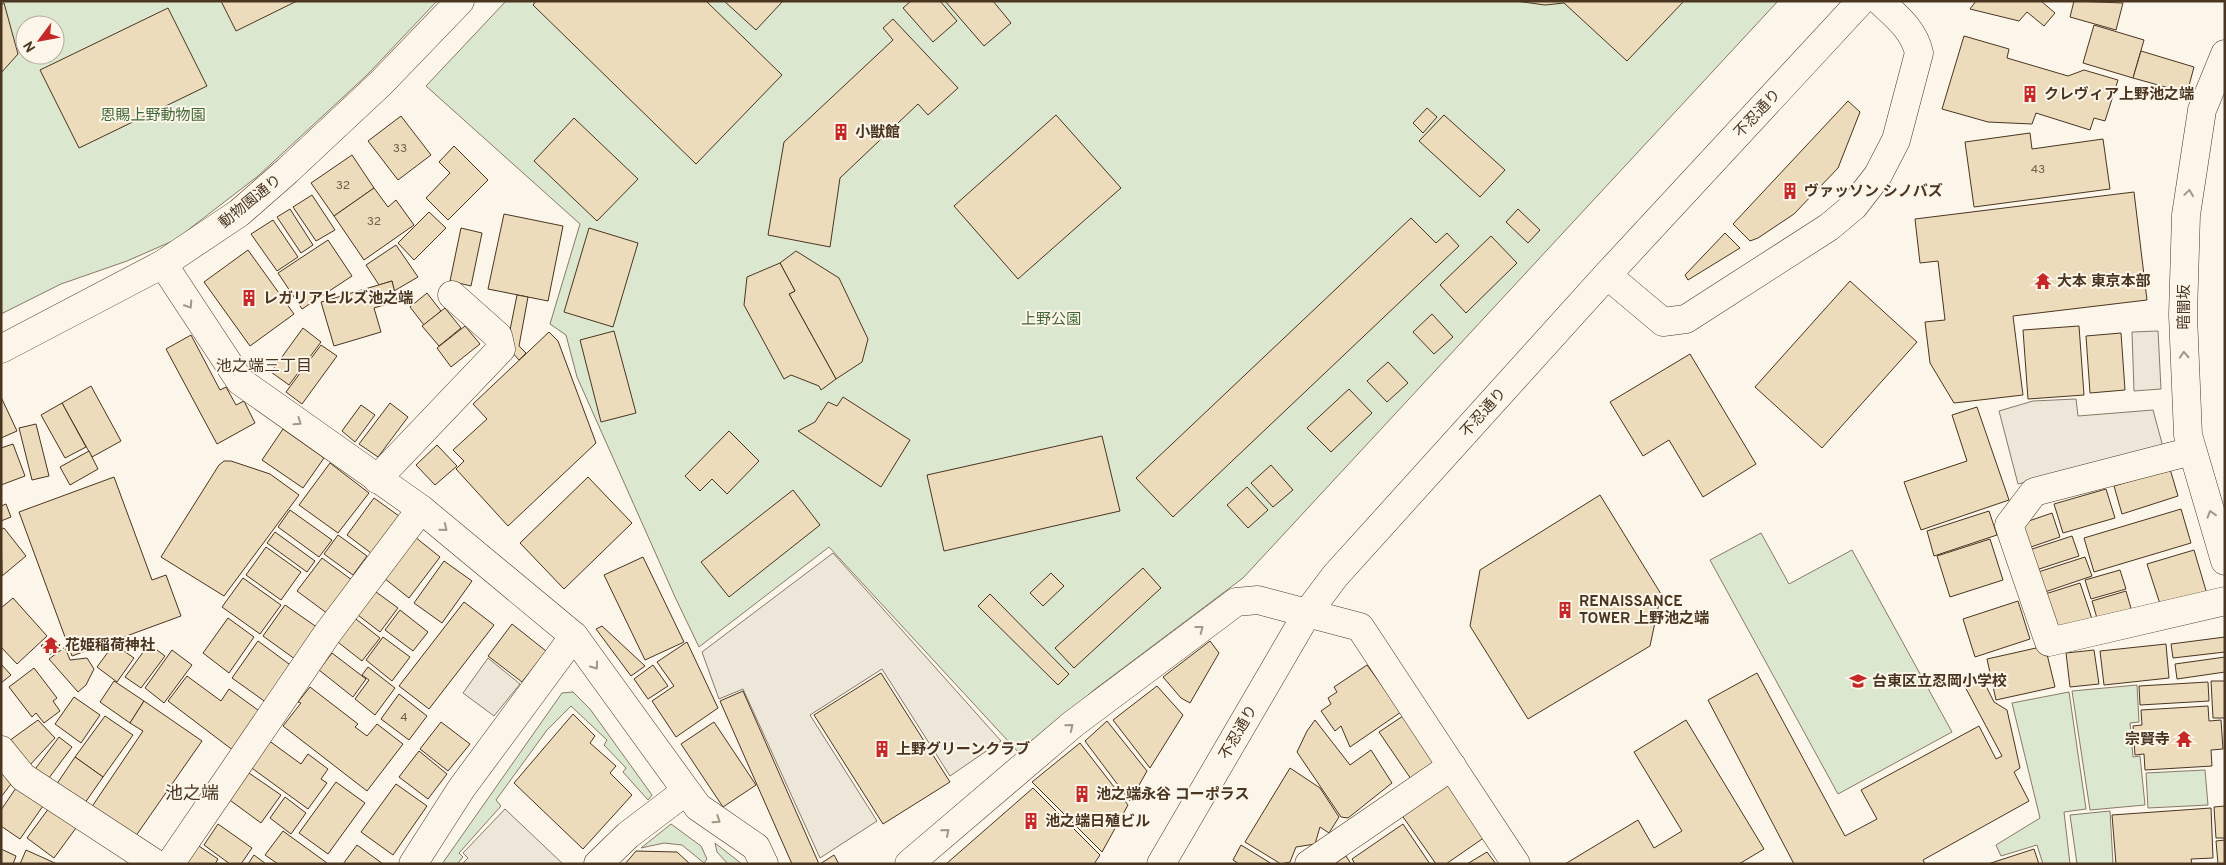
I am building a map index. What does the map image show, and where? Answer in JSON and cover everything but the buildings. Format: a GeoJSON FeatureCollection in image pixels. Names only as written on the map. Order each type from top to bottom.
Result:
{"type":"FeatureCollection","features":[{"type":"Feature","properties":{"kind":"street","name":"動物園通り"},"geometry":{"type":"LineString","coordinates":[[1,349],[163,264],[239,213],[381,83],[460,1]]}},
{"type":"Feature","properties":{"kind":"street","name":"不忍通り"},"geometry":{"type":"LineString","coordinates":[[1161,864],[1308,612],[1335,576],[1607,275],[1861,1]]}},
{"type":"Feature","properties":{"kind":"street"},"geometry":{"type":"LineString","coordinates":[[1607,275],[1663,322],[1686,319],[1829,227],[1854,206],[1878,175],[1896,140],[1919,54],[1916,40],[1908,28],[1880,1]]}},
{"type":"Feature","properties":{"kind":"street","name":"暗闇坂"},"geometry":{"type":"LineString","coordinates":[[2222,68],[2202,110],[2186,215],[2183,315],[2188,436],[2225,560]]}},
{"type":"Feature","properties":{"kind":"street"},"geometry":{"type":"LineString","coordinates":[[163,264],[240,381],[421,509],[574,636],[698,808],[756,847],[764,864]]}},
{"type":"Feature","properties":{"kind":"street"},"geometry":{"type":"LineString","coordinates":[[377,479],[501,349],[498,336],[452,295]]}},
{"type":"Feature","properties":{"kind":"street"},"geometry":{"type":"LineString","coordinates":[[2192,451],[2034,492],[2009,525],[2049,642],[2225,601]]}},
{"type":"Feature","properties":{"kind":"street"},"geometry":{"type":"LineString","coordinates":[[170,864],[327,634],[421,509]]}},
{"type":"Feature","properties":{"kind":"street"},"geometry":{"type":"LineString","coordinates":[[909,864],[1073,724],[1236,602],[1258,600],[1360,627],[1516,864]]}},
{"type":"Feature","properties":{"kind":"street"},"geometry":{"type":"LineString","coordinates":[[413,864],[461,789],[574,636]]}},
{"type":"Feature","properties":{"kind":"street"},"geometry":{"type":"LineString","coordinates":[[1,750],[23,777],[156,864]]}},
{"type":"Feature","properties":{"kind":"street"},"geometry":{"type":"LineString","coordinates":[[1309,864],[1452,766]]}},
{"type":"Feature","properties":{"kind":"street"},"geometry":{"type":"LineString","coordinates":[[598,864],[628,834],[686,791]]}},
{"type":"Feature","properties":{"kind":"green space","name":"恩賜上野動物園"},"geometry":{"type":"Polygon","coordinates":[[[1,1],[437,1],[367,75],[258,176],[175,240],[127,261],[61,284],[1,314],[1,1]]]}},
{"type":"Feature","properties":{"kind":"green space","name":"上野公園"},"geometry":{"type":"Polygon","coordinates":[[[506,1],[1778,1],[1243,578],[1094,690],[1020,754],[829,547],[699,647],[577,377],[566,335],[550,324],[580,224],[426,86],[506,1]]]}},
{"type":"Feature","properties":{"kind":"green space"},"geometry":{"type":"Polygon","coordinates":[[[1761,533],[1789,584],[1852,550],[1952,732],[1838,794],[1710,560],[1761,533]]]}},
{"type":"Feature","properties":{"kind":"green space"},"geometry":{"type":"Polygon","coordinates":[[[2137,685],[2139,722],[2130,723],[2133,757],[2140,756],[2145,805],[2090,810],[2072,691],[2137,685]]]}},
{"type":"Feature","properties":{"kind":"green space"},"geometry":{"type":"Polygon","coordinates":[[[573,692],[590,709],[652,795],[648,800],[623,772],[626,768],[604,745],[607,740],[571,706],[547,730],[496,800],[501,806],[459,853],[463,857],[457,864],[442,864],[562,693],[573,692]]]}},
{"type":"Feature","properties":{"kind":"green space"},"geometry":{"type":"Polygon","coordinates":[[[2069,692],[2086,809],[2064,812],[2070,864],[2043,864],[2037,845],[2001,856],[1996,845],[2040,818],[2012,703],[2069,692]]]}},
{"type":"Feature","properties":{"kind":"green space"},"geometry":{"type":"Polygon","coordinates":[[[2205,770],[2208,805],[2148,808],[2146,773],[2205,770]]]}},
{"type":"Feature","properties":{"kind":"green space"},"geometry":{"type":"Polygon","coordinates":[[[2110,811],[2113,864],[2077,864],[2070,815],[2110,811]]]}},
{"type":"Feature","properties":{"kind":"green space"},"geometry":{"type":"Polygon","coordinates":[[[671,824],[701,846],[707,859],[704,863],[682,845],[664,843],[641,848],[671,824]]]}},
{"type":"Feature","properties":{"kind":"green space"},"geometry":{"type":"Polygon","coordinates":[[[715,843],[742,864],[728,864],[717,852],[715,843]]]}},
{"type":"Feature","properties":{"kind":"shaded area"},"geometry":{"type":"Polygon","coordinates":[[[2158,331],[2161,389],[2134,391],[2132,332],[2158,331]]]}},
{"type":"Feature","properties":{"kind":"shaded area"},"geometry":{"type":"Polygon","coordinates":[[[2076,399],[2078,416],[2153,410],[2163,447],[2018,484],[1999,411],[2033,401],[2076,399]]]}},
{"type":"Feature","properties":{"kind":"shaded area"},"geometry":{"type":"Polygon","coordinates":[[[833,553],[1001,741],[950,776],[882,669],[810,715],[877,821],[820,858],[743,689],[719,699],[702,652],[833,553]]]}},
{"type":"Feature","properties":{"kind":"shaded area"},"geometry":{"type":"Polygon","coordinates":[[[488,658],[520,684],[494,716],[463,693],[488,658]]]}},
{"type":"Feature","properties":{"kind":"shaded area"},"geometry":{"type":"Polygon","coordinates":[[[505,809],[563,864],[462,864],[468,858],[463,853],[505,809]]]}},
{"type":"Feature","properties":{"kind":"place","name":"クレヴィア上野池之端"},"geometry":{"type":"Point","coordinates":[2030,94]}},
{"type":"Feature","properties":{"kind":"place","name":"小獣館"},"geometry":{"type":"Point","coordinates":[841,132]}},
{"type":"Feature","properties":{"kind":"place","name":"ヴァッソン シノバズ"},"geometry":{"type":"Point","coordinates":[1790,191]}},
{"type":"Feature","properties":{"kind":"place","name":"大本 東京本部"},"geometry":{"type":"Point","coordinates":[2043,281]}},
{"type":"Feature","properties":{"kind":"place","name":"レガリアヒルズ池之端"},"geometry":{"type":"Point","coordinates":[249,298]}},
{"type":"Feature","properties":{"kind":"place","name":"RENAISSANCE TOWER 上野池之端"},"geometry":{"type":"Point","coordinates":[1565,610]}},
{"type":"Feature","properties":{"kind":"place","name":"花姫稲荷神社"},"geometry":{"type":"Point","coordinates":[51,645]}},
{"type":"Feature","properties":{"kind":"place","name":"台東区立忍岡小学校"},"geometry":{"type":"Point","coordinates":[1858,681]}},
{"type":"Feature","properties":{"kind":"place","name":"宗賢寺"},"geometry":{"type":"Point","coordinates":[2184,739]}},
{"type":"Feature","properties":{"kind":"place","name":"上野グリーンクラブ"},"geometry":{"type":"Point","coordinates":[882,749]}},
{"type":"Feature","properties":{"kind":"place","name":"池之端永谷 コーポラス"},"geometry":{"type":"Point","coordinates":[1082,794]}},
{"type":"Feature","properties":{"kind":"place","name":"池之端日殖ビル"},"geometry":{"type":"Point","coordinates":[1031,821]}},
{"type":"Feature","properties":{"kind":"district","name":"池之端三丁目"},"geometry":{"type":"Point","coordinates":[264,365]}},
{"type":"Feature","properties":{"kind":"district","name":"池之端"},"geometry":{"type":"Point","coordinates":[192,793]}}]}
